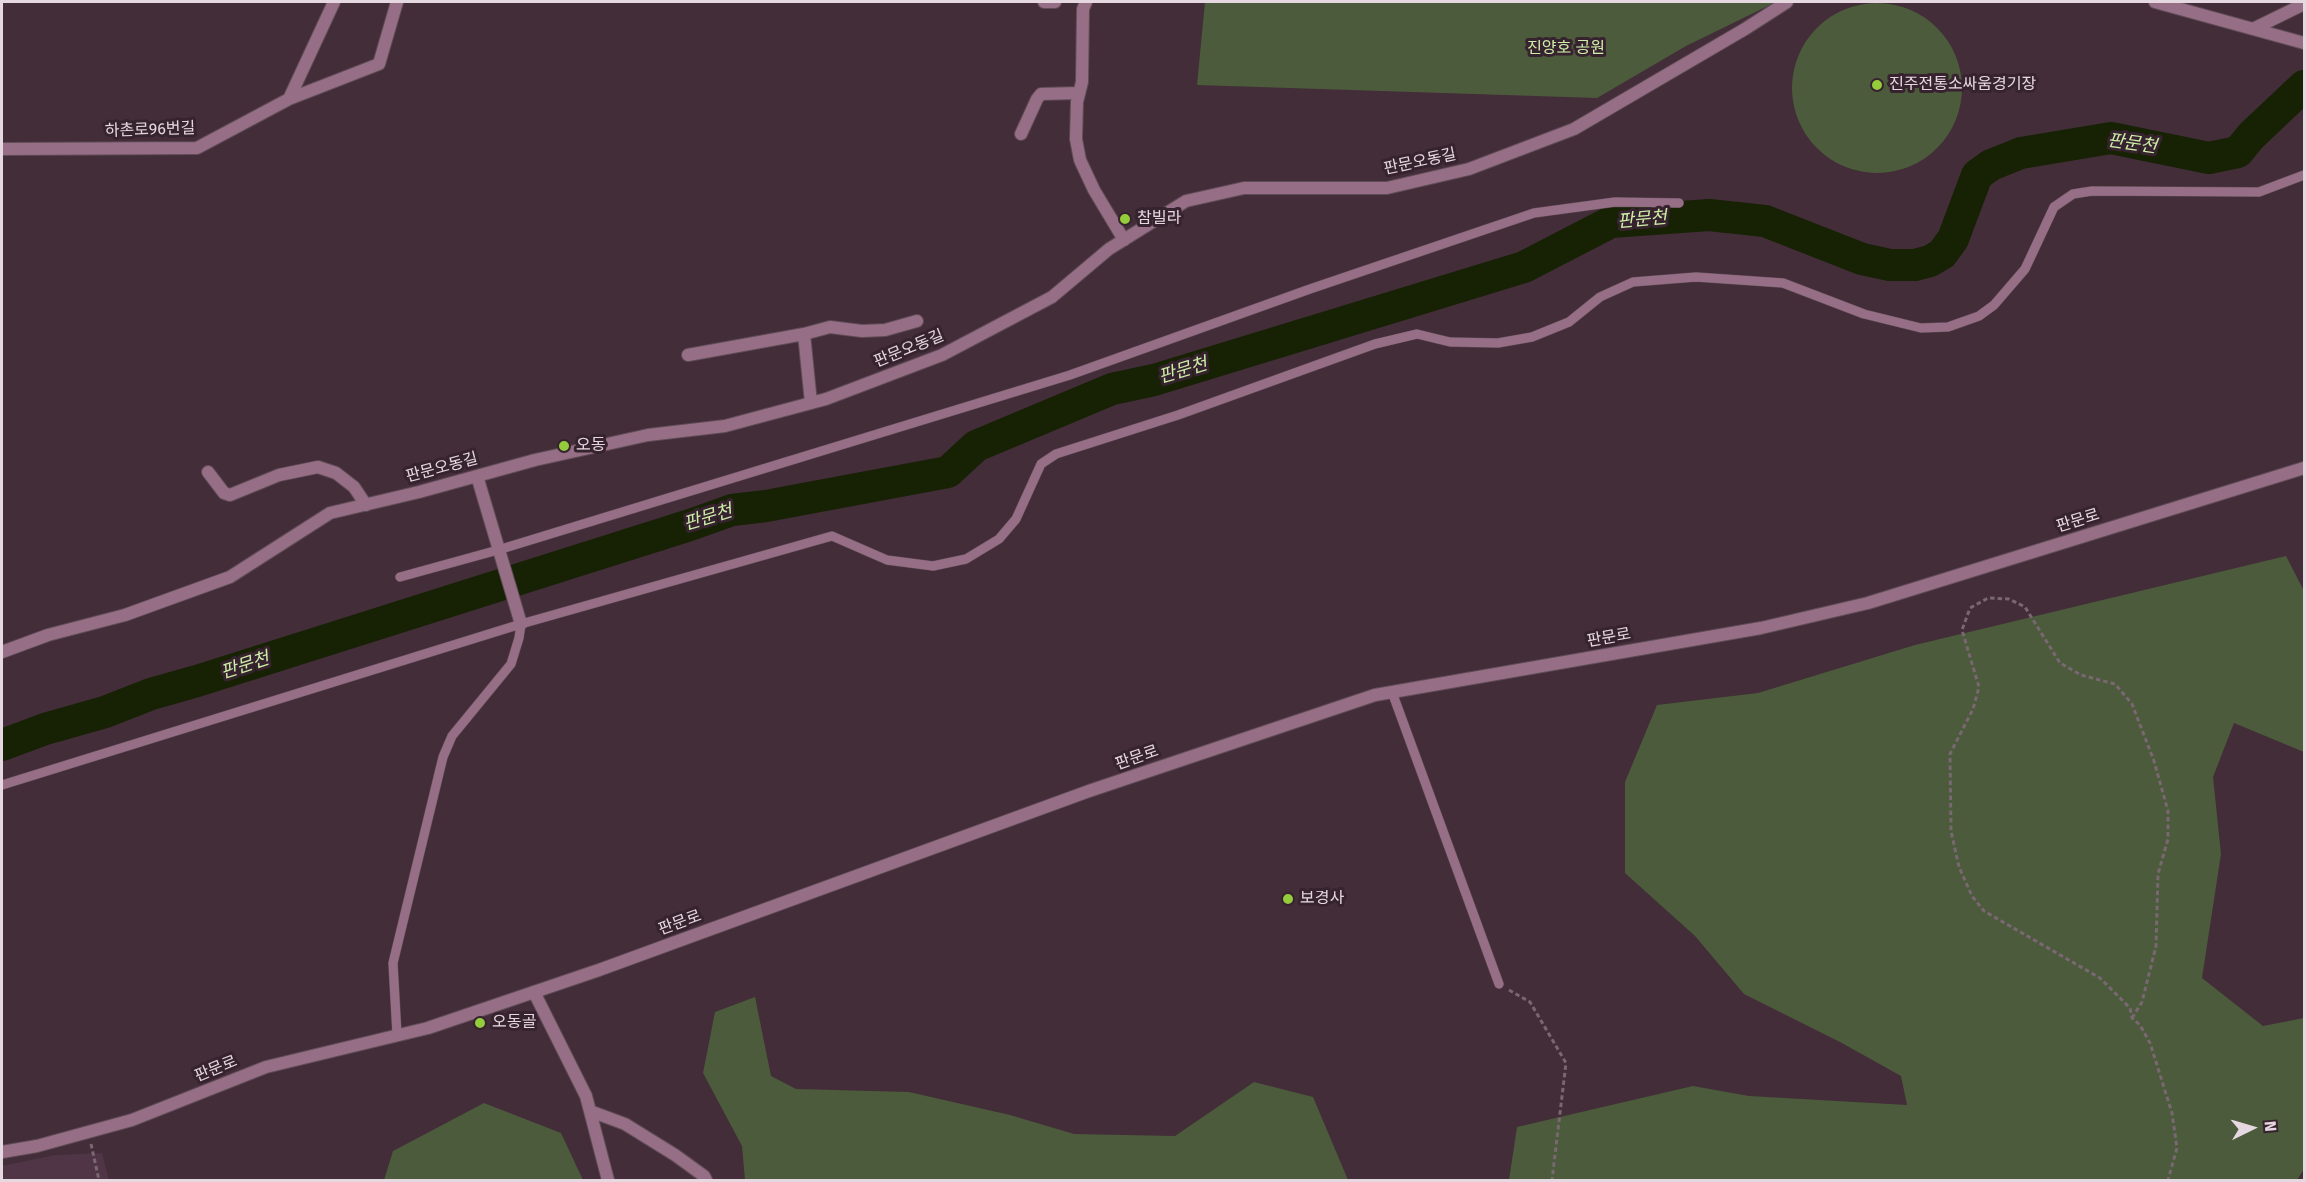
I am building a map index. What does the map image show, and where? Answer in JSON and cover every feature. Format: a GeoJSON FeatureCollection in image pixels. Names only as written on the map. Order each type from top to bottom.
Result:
{"type":"FeatureCollection","features":[{"type":"Feature","properties":{"kind":"street"},"geometry":{"type":"LineString","coordinates":[[289,99],[334,2]]}},
{"type":"Feature","properties":{"kind":"street","name":"하촌로96번길"},"geometry":{"type":"LineString","coordinates":[[2,149],[198,147],[289,99],[379,64],[397,2]]}},
{"type":"Feature","properties":{"kind":"street"},"geometry":{"type":"LineString","coordinates":[[1044,2],[1055,2]]}},
{"type":"Feature","properties":{"kind":"street"},"geometry":{"type":"LineString","coordinates":[[1086,2],[1083,9],[1082,82],[1077,102],[1076,139],[1080,160],[1094,190],[1124,240]]}},
{"type":"Feature","properties":{"kind":"street","name":"판문오동길"},"geometry":{"type":"LineString","coordinates":[[2,652],[48,635],[125,615],[230,577],[330,513],[535,460],[648,435],[725,426],[811,403],[942,355],[1052,297],[1110,249],[1186,201],[1244,188],[1388,188],[1468,169],[1574,129],[1746,29],[1787,2]]}},
{"type":"Feature","properties":{"kind":"street"},"geometry":{"type":"LineString","coordinates":[[2155,2],[2304,43]]}},
{"type":"Feature","properties":{"kind":"street"},"geometry":{"type":"LineString","coordinates":[[2253,29],[2304,4]]}},
{"type":"Feature","properties":{"kind":"street"},"geometry":{"type":"LineString","coordinates":[[1021,134],[1041,93],[1079,93]]}},
{"type":"Feature","properties":{"kind":"street"},"geometry":{"type":"LineString","coordinates":[[688,355],[804,334],[830,327],[862,331],[885,330],[917,321]]}},
{"type":"Feature","properties":{"kind":"street"},"geometry":{"type":"LineString","coordinates":[[804,334],[811,403]]}},
{"type":"Feature","properties":{"kind":"street"},"geometry":{"type":"LineString","coordinates":[[208,472],[224,493],[230,495],[279,476],[318,467],[336,473],[354,487],[366,505]]}},
{"type":"Feature","properties":{"kind":"street","name":"판문로"},"geometry":{"type":"LineString","coordinates":[[2,1152],[37,1146],[132,1120],[266,1067],[428,1028],[534,992],[1089,791],[1364,699],[1392,692],[1761,628],[1868,603],[2304,468]]}},
{"type":"Feature","properties":{"kind":"street"},"geometry":{"type":"LineString","coordinates":[[477,476],[521,624]]}},
{"type":"Feature","properties":{"kind":"street"},"geometry":{"type":"LineString","coordinates":[[534,992],[586,1096],[608,1180]]}},
{"type":"Feature","properties":{"kind":"street"},"geometry":{"type":"LineString","coordinates":[[590,1111],[625,1124],[675,1155],[704,1176],[706,1180]]}},
{"type":"Feature","properties":{"kind":"lane"},"geometry":{"type":"LineString","coordinates":[[2,785],[521,624],[832,536],[887,560],[933,566],[966,559],[999,538],[1016,519],[1041,464],[1056,454],[1178,416],[1375,344],[1417,334],[1450,342],[1498,343],[1532,337],[1569,322],[1600,297],[1633,282],[1696,277],[1783,282],[1864,314],[1921,328],[1948,327],[1979,316],[1994,305],[2025,269],[2054,207],[2073,194],[2092,191],[2259,192],[2304,175]]}},
{"type":"Feature","properties":{"kind":"lane"},"geometry":{"type":"LineString","coordinates":[[400,577],[498,550],[1070,375],[1321,285],[1534,213],[1615,202],[1679,203]]}},
{"type":"Feature","properties":{"kind":"lane"},"geometry":{"type":"LineString","coordinates":[[397,1035],[393,963],[443,757],[452,736],[511,664],[521,624]]}},
{"type":"Feature","properties":{"kind":"lane"},"geometry":{"type":"LineString","coordinates":[[1392,692],[1499,984]]}},
{"type":"Feature","properties":{"kind":"path"},"geometry":{"type":"LineString","coordinates":[[2132,1018],[2142,1002],[2156,946],[2158,874],[2169,838],[2168,811],[2154,761],[2132,704],[2115,684],[2081,675],[2060,663],[2025,607],[2009,599],[1988,598],[1970,608],[1962,630],[1979,687],[1973,709],[1950,754],[1952,831],[1959,867],[1972,896],[1984,911],[2100,978],[2130,1008],[2132,1018],[2140,1025],[2150,1043],[2172,1113],[2177,1148],[2168,1180]]}},
{"type":"Feature","properties":{"kind":"path"},"geometry":{"type":"LineString","coordinates":[[1499,984],[1530,1002],[1566,1063],[1552,1180]]}},
{"type":"Feature","properties":{"kind":"path"},"geometry":{"type":"LineString","coordinates":[[87,1132],[95,1155],[99,1180]]}},
{"type":"Feature","properties":{"kind":"shaded area"},"geometry":{"type":"Polygon","coordinates":[[[102,1153],[109,1180],[2,1180],[2,1166],[55,1155],[102,1153]]]}},
{"type":"Feature","properties":{"kind":"green space","name":"진양호 공원"},"geometry":{"type":"Polygon","coordinates":[[[1205,2],[1776,2],[1686,46],[1597,98],[1197,85],[1205,2]]]}},
{"type":"Feature","properties":{"kind":"green space","name":"진주전통소싸움경기장"},"geometry":{"type":"Polygon","coordinates":[[[1877,3],[1894,4],[1910,9],[1937,28],[1956,55],[1961,71],[1961,105],[1956,121],[1937,148],[1910,167],[1894,172],[1877,173],[1860,172],[1844,167],[1817,148],[1798,121],[1793,105],[1792,88],[1793,71],[1798,55],[1817,28],[1844,9],[1860,4],[1877,3]]]}},
{"type":"Feature","properties":{"kind":"green space"},"geometry":{"type":"Polygon","coordinates":[[[2286,556],[2304,591],[2304,752],[2234,723],[2213,777],[2221,854],[2202,978],[2263,1026],[2304,1018],[2304,1169],[2297,1180],[1509,1180],[1517,1127],[1693,1086],[1749,1096],[1907,1105],[1901,1076],[1840,1042],[1744,994],[1695,936],[1625,873],[1625,782],[1657,705],[1758,693],[1915,645],[2286,556]]]}},
{"type":"Feature","properties":{"kind":"green space"},"geometry":{"type":"Polygon","coordinates":[[[755,997],[771,1076],[796,1089],[909,1092],[1010,1115],[1074,1134],[1175,1136],[1254,1082],[1313,1097],[1348,1180],[745,1180],[742,1146],[703,1073],[715,1012],[755,997]]]}},
{"type":"Feature","properties":{"kind":"green space"},"geometry":{"type":"Polygon","coordinates":[[[484,1103],[561,1133],[583,1180],[384,1180],[393,1151],[484,1103]]]}},
{"type":"Feature","properties":{"kind":"waterway","name":"판문천"},"geometry":{"type":"LineString","coordinates":[[2,745],[45,729],[105,712],[151,694],[732,510],[766,506],[948,472],[976,446],[1112,389],[1154,380],[1524,267],[1611,222],[1709,215],[1765,221],[1862,259],[1890,265],[1915,265],[1930,261],[1942,254],[1953,239],[1977,175],[1991,165],[2021,153],[2111,138],[2209,158],[2238,152],[2251,136],[2304,86]]}},
{"type":"Feature","properties":{"kind":"place","name":"진주전통소싸움경기장"},"geometry":{"type":"Point","coordinates":[1877,85]}},
{"type":"Feature","properties":{"kind":"place","name":"참빌라"},"geometry":{"type":"Point","coordinates":[1125,219]}},
{"type":"Feature","properties":{"kind":"place","name":"오동"},"geometry":{"type":"Point","coordinates":[564,446]}},
{"type":"Feature","properties":{"kind":"place","name":"보경사"},"geometry":{"type":"Point","coordinates":[1288,899]}},
{"type":"Feature","properties":{"kind":"place","name":"오동골"},"geometry":{"type":"Point","coordinates":[480,1023]}}]}
